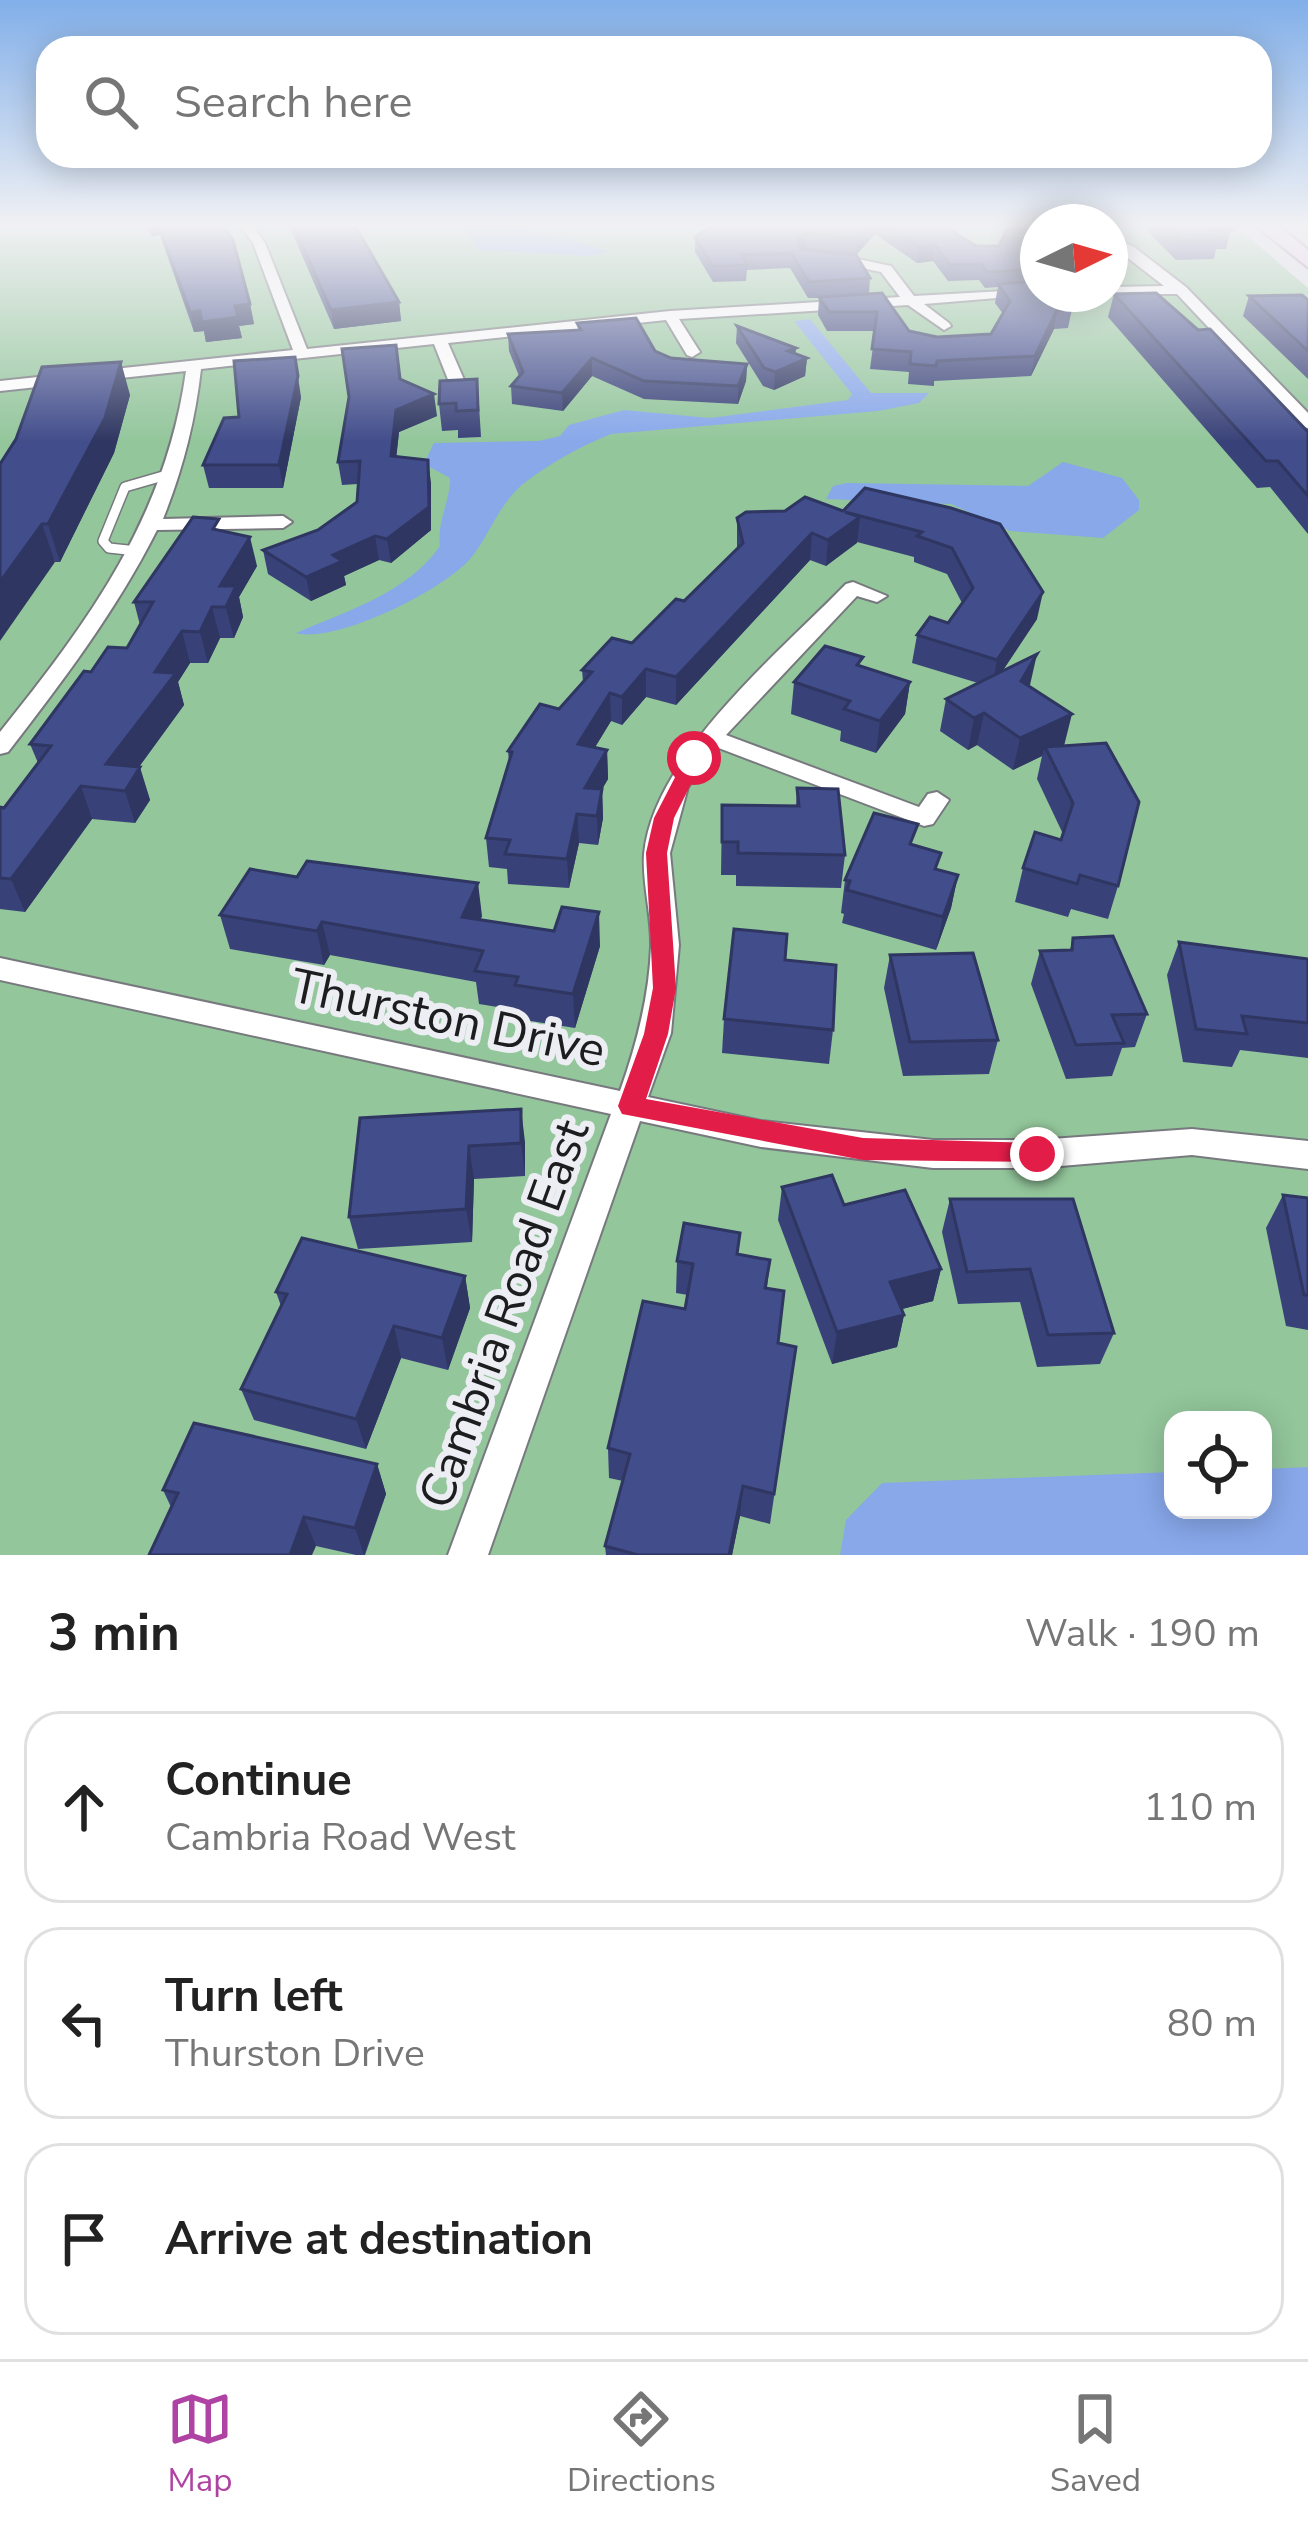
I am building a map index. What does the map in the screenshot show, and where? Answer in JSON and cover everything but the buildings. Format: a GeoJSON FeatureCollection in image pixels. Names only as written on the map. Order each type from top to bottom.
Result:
{"type":"FeatureCollection","features":[{"type":"Feature","properties":{"kind":"street"},"geometry":{"type":"LineString","coordinates":[[280,297],[301,353]]}},
{"type":"Feature","properties":{"kind":"street"},"geometry":{"type":"LineString","coordinates":[[907,297],[944,326]]}},
{"type":"Feature","properties":{"kind":"street"},"geometry":{"type":"LineString","coordinates":[[0,386],[670,315],[961,297]]}},
{"type":"Feature","properties":{"kind":"street"},"geometry":{"type":"LineString","coordinates":[[1187,297],[1308,423]]}},
{"type":"Feature","properties":{"kind":"street"},"geometry":{"type":"LineString","coordinates":[[670,315],[692,352]]}},
{"type":"Feature","properties":{"kind":"street"},"geometry":{"type":"LineString","coordinates":[[439,338],[457,382]]}},
{"type":"Feature","properties":{"kind":"street"},"geometry":{"type":"LineString","coordinates":[[0,747],[93,624],[151,525],[188,419],[194,365]]}},
{"type":"Feature","properties":{"kind":"street"},"geometry":{"type":"LineString","coordinates":[[151,525],[284,522]]}},
{"type":"Feature","properties":{"kind":"street","name":"Cambria Road East"},"geometry":{"type":"LineString","coordinates":[[468,1555],[656,1034],[664,988],[657,853],[676,786],[711,737],[853,588],[877,596]]}},
{"type":"Feature","properties":{"kind":"street"},"geometry":{"type":"LineString","coordinates":[[711,737],[924,818],[937,800]]}},
{"type":"Feature","properties":{"kind":"street","name":"Thurston Drive"},"geometry":{"type":"LineString","coordinates":[[0,969],[631,1106],[863,1149],[1037,1154],[1192,1142],[1308,1155]]}},
{"type":"Feature","properties":{"kind":"lane"},"geometry":{"type":"LineString","coordinates":[[137,551],[109,548],[103,541],[116,506],[125,487],[172,474]]}},
{"type":"Feature","properties":{"kind":"green space"},"geometry":{"type":"Polygon","coordinates":[[[0,297],[1020,297],[1020,312],[1128,312],[1128,297],[1308,297],[1308,1555],[0,1555],[0,297]]]}},
{"type":"Feature","properties":{"kind":"water"},"geometry":{"type":"Polygon","coordinates":[[[810,319],[871,393],[929,393],[919,403],[878,411],[611,434],[523,484],[470,559],[436,586],[361,623],[336,631],[296,633],[394,588],[440,546],[450,478],[424,464],[434,443],[539,441],[560,436],[569,425],[624,410],[710,418],[848,400],[852,394],[794,321],[810,319]]]}},
{"type":"Feature","properties":{"kind":"water"},"geometry":{"type":"Polygon","coordinates":[[[1063,462],[1122,478],[1139,500],[1139,510],[1103,538],[1010,531],[951,504],[826,499],[833,486],[847,483],[1028,486],[1063,462]]]}},
{"type":"Feature","properties":{"kind":"water"},"geometry":{"type":"Polygon","coordinates":[[[1308,1467],[1308,1555],[840,1555],[846,1520],[882,1483],[1164,1472],[1164,1519],[1272,1519],[1272,1469],[1308,1467]]]}},
{"type":"Feature","properties":{"kind":"route"},"geometry":{"type":"LineString","coordinates":[[694,758],[676,786],[657,853],[664,988],[656,1034],[631,1106],[760,1134],[863,1149],[1037,1154]]}}]}
